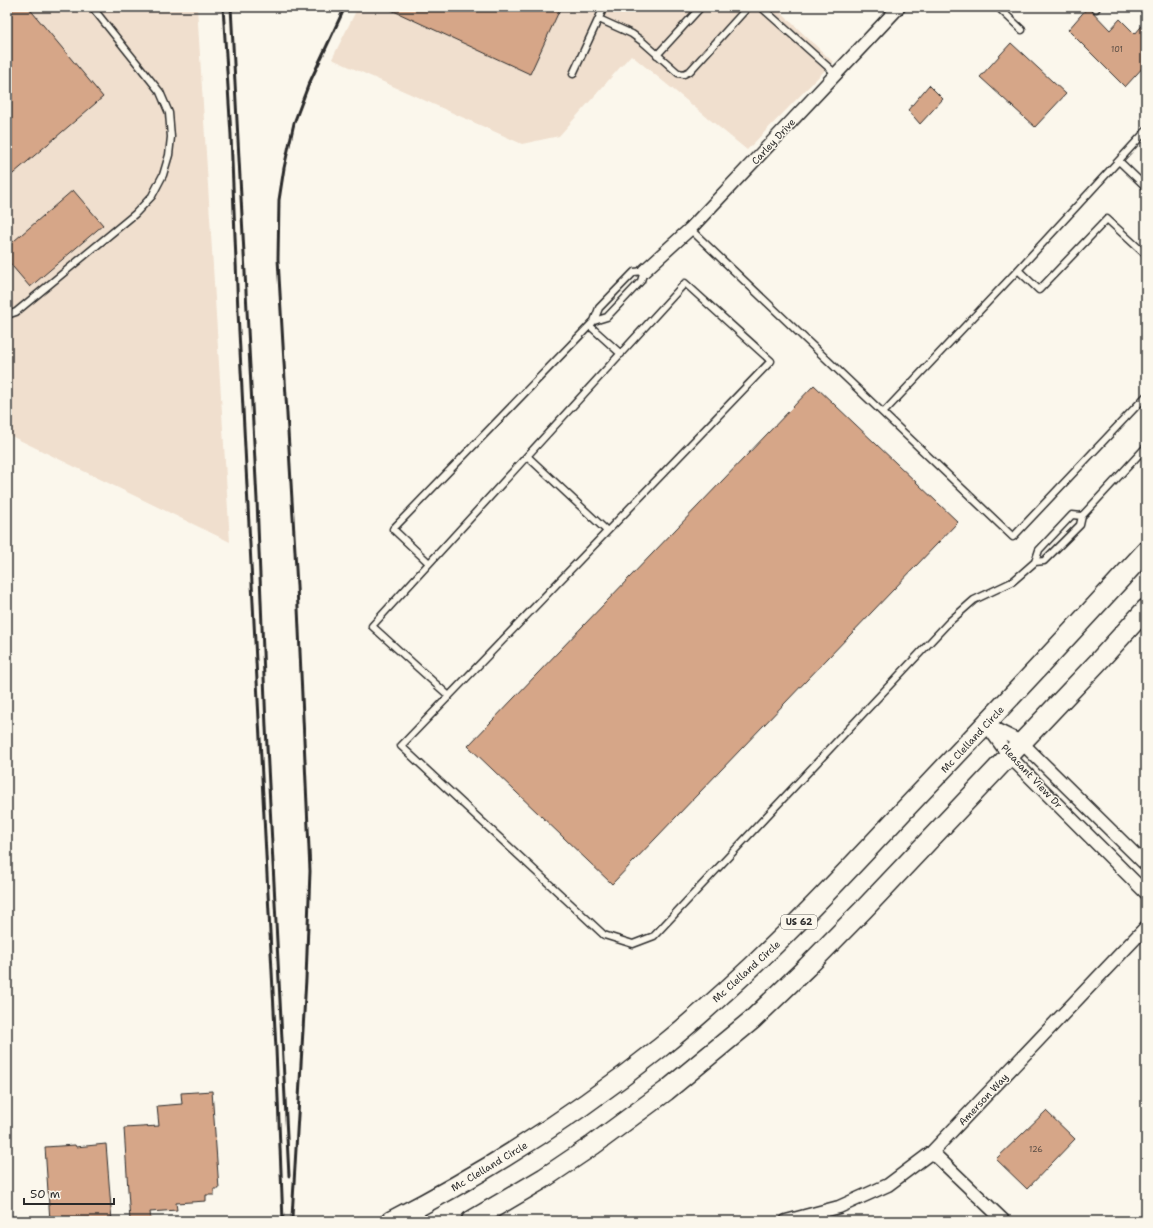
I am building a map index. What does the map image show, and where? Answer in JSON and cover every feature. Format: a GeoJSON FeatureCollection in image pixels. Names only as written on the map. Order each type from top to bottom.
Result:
{"type":"FeatureCollection","features":[{"type":"Feature","properties":{"kind":"highway","name":"Mc Clelland Circle"},"geometry":{"type":"LineString","coordinates":[[391,1221],[441,1195],[528,1143],[584,1105],[663,1044],[726,991],[828,892],[1146,552]]}},
{"type":"Feature","properties":{"kind":"highway"},"geometry":{"type":"LineString","coordinates":[[471,1221],[544,1178],[593,1146],[687,1074],[752,1020],[863,910],[1146,609]]}},
{"type":"Feature","properties":{"kind":"street","name":"Carley Drive"},"geometry":{"type":"LineString","coordinates":[[644,271],[690,228],[899,7]]}},
{"type":"Feature","properties":{"kind":"street","name":"Pleasant View Dr"},"geometry":{"type":"LineString","coordinates":[[986,724],[1146,865]]}},
{"type":"Feature","properties":{"kind":"street","name":"Pleasant View Dr"},"geometry":{"type":"LineString","coordinates":[[986,724],[1015,749],[1146,893]]}},
{"type":"Feature","properties":{"kind":"street","name":"Amerson Way"},"geometry":{"type":"LineString","coordinates":[[786,1221],[839,1207],[888,1185],[932,1152],[1146,926]]}},
{"type":"Feature","properties":{"kind":"street"},"geometry":{"type":"LineString","coordinates":[[932,1152],[1004,1221]]}},
{"type":"Feature","properties":{"kind":"lane"},"geometry":{"type":"LineString","coordinates":[[7,315],[16,312],[134,214],[152,196],[163,175],[169,155],[171,137],[168,113],[160,92],[92,7]]}},
{"type":"Feature","properties":{"kind":"lane"},"geometry":{"type":"LineString","coordinates":[[573,74],[604,7]]}},
{"type":"Feature","properties":{"kind":"lane"},"geometry":{"type":"LineString","coordinates":[[657,55],[701,7]]}},
{"type":"Feature","properties":{"kind":"lane"},"geometry":{"type":"LineString","coordinates":[[599,19],[632,34],[678,73],[684,74],[690,71],[748,7]]}},
{"type":"Feature","properties":{"kind":"lane"},"geometry":{"type":"LineString","coordinates":[[761,7],[836,74]]}},
{"type":"Feature","properties":{"kind":"lane"},"geometry":{"type":"LineString","coordinates":[[998,7],[1022,30]]}},
{"type":"Feature","properties":{"kind":"lane"},"geometry":{"type":"LineString","coordinates":[[1094,7],[1096,9],[1097,7]]}},
{"type":"Feature","properties":{"kind":"lane"},"geometry":{"type":"LineString","coordinates":[[883,413],[1146,131]]}},
{"type":"Feature","properties":{"kind":"lane"},"geometry":{"type":"LineString","coordinates":[[1119,161],[1146,187]]}},
{"type":"Feature","properties":{"kind":"lane"},"geometry":{"type":"LineString","coordinates":[[1018,270],[1039,290],[1107,219],[1146,255]]}},
{"type":"Feature","properties":{"kind":"lane"},"geometry":{"type":"LineString","coordinates":[[690,228],[1013,537],[1146,396]]}},
{"type":"Feature","properties":{"kind":"lane"},"geometry":{"type":"LineString","coordinates":[[429,563],[393,529],[590,326],[594,321],[599,308],[634,272],[644,271],[641,281],[607,317],[594,321]]}},
{"type":"Feature","properties":{"kind":"lane"},"geometry":{"type":"LineString","coordinates":[[449,696],[372,626],[685,283],[771,361],[401,746],[604,935],[633,944],[654,936],[949,622],[974,600],[1012,582],[1035,562],[1039,550],[1072,516],[1082,516]]}},
{"type":"Feature","properties":{"kind":"lane"},"geometry":{"type":"LineString","coordinates":[[590,326],[621,354]]}},
{"type":"Feature","properties":{"kind":"lane"},"geometry":{"type":"LineString","coordinates":[[1035,562],[1044,561],[1080,525],[1082,516],[1146,447]]}},
{"type":"Feature","properties":{"kind":"lane"},"geometry":{"type":"LineString","coordinates":[[527,456],[607,531]]}},
{"type":"Feature","properties":{"kind":"shaded area"},"geometry":{"type":"Polygon","coordinates":[[[7,7],[197,7],[230,542],[7,434],[7,7]]]}},
{"type":"Feature","properties":{"kind":"shaded area"},"geometry":{"type":"Polygon","coordinates":[[[358,7],[775,7],[833,62],[747,150],[631,55],[559,136],[522,144],[332,59],[358,7]]]}},
{"type":"Feature","properties":{"kind":"building"},"geometry":{"type":"Polygon","coordinates":[[[7,7],[28,7],[103,97],[7,179],[7,7]]]}},
{"type":"Feature","properties":{"kind":"building"},"geometry":{"type":"Polygon","coordinates":[[[385,7],[561,7],[530,74],[385,7]]]}},
{"type":"Feature","properties":{"kind":"building"},"geometry":{"type":"Polygon","coordinates":[[[1088,7],[1110,30],[1120,19],[1135,34],[1146,21],[1146,64],[1125,87],[1068,30],[1088,7]]]}},
{"type":"Feature","properties":{"kind":"building"},"geometry":{"type":"Polygon","coordinates":[[[1011,43],[1066,94],[1035,127],[980,77],[1011,43]]]}},
{"type":"Feature","properties":{"kind":"building"},"geometry":{"type":"Polygon","coordinates":[[[929,85],[943,99],[920,124],[908,110],[929,85]]]}},
{"type":"Feature","properties":{"kind":"building"},"geometry":{"type":"Polygon","coordinates":[[[73,190],[103,225],[30,287],[7,260],[7,247],[73,190]]]}},
{"type":"Feature","properties":{"kind":"building"},"geometry":{"type":"Polygon","coordinates":[[[814,385],[958,522],[612,884],[468,746],[814,385]]]}},
{"type":"Feature","properties":{"kind":"building"},"geometry":{"type":"Polygon","coordinates":[[[212,1091],[219,1189],[214,1189],[214,1195],[206,1195],[206,1201],[176,1203],[177,1210],[150,1212],[151,1221],[130,1221],[124,1128],[159,1126],[157,1106],[182,1104],[181,1093],[212,1091]]]}},
{"type":"Feature","properties":{"kind":"building"},"geometry":{"type":"Polygon","coordinates":[[[1046,1111],[1075,1139],[1027,1189],[996,1159],[1046,1111]]]}},
{"type":"Feature","properties":{"kind":"building"},"geometry":{"type":"Polygon","coordinates":[[[106,1144],[112,1221],[50,1221],[45,1147],[75,1145],[76,1147],[106,1144]]]}},
{"type":"Feature","properties":{"kind":"railway"},"geometry":{"type":"LineString","coordinates":[[223,7],[231,135],[238,312],[276,1049],[283,1221]]}},
{"type":"Feature","properties":{"kind":"railway"},"geometry":{"type":"LineString","coordinates":[[231,7],[257,500],[266,727],[289,1176]]}},
{"type":"Feature","properties":{"kind":"railway"},"geometry":{"type":"LineString","coordinates":[[292,1217],[306,979],[310,871],[297,586],[278,259],[279,200],[284,168],[294,123],[308,86],[345,7]]}}]}
